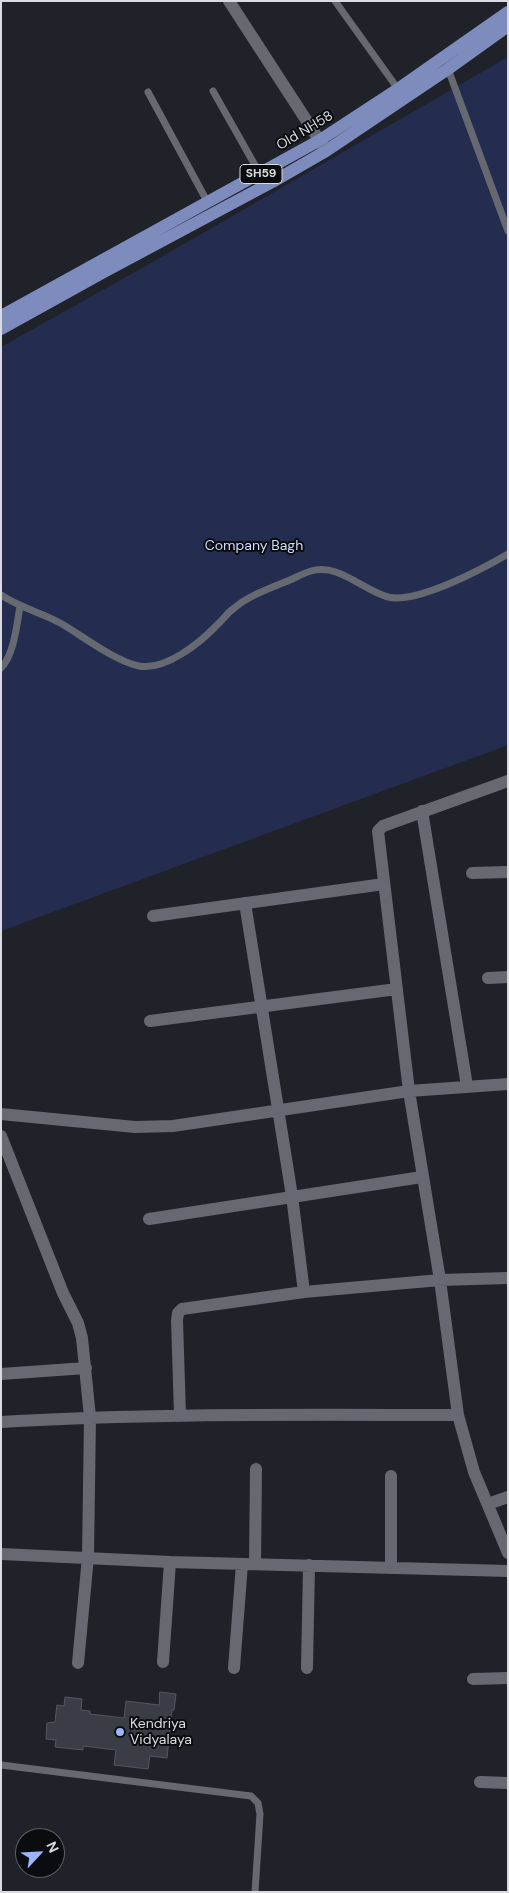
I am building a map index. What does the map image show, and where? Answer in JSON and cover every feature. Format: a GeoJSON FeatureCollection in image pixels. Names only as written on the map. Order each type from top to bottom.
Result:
{"type":"FeatureCollection","features":[{"type":"Feature","properties":{"kind":"main road","name":"Old NH58"},"geometry":{"type":"LineString","coordinates":[[389,102],[398,89],[508,12]]}},
{"type":"Feature","properties":{"kind":"main road","name":"Old NH58"},"geometry":{"type":"LineString","coordinates":[[1,328],[274,181],[389,102],[448,69],[508,26]]}},
{"type":"Feature","properties":{"kind":"main road","name":"Old NH58"},"geometry":{"type":"LineString","coordinates":[[1,316],[260,174],[323,146]]}},
{"type":"Feature","properties":{"kind":"street"},"geometry":{"type":"LineString","coordinates":[[229,1],[323,146]]}},
{"type":"Feature","properties":{"kind":"street"},"geometry":{"type":"LineString","coordinates":[[508,782],[422,811],[379,828],[378,837],[409,1091],[440,1280],[458,1415],[474,1472],[508,1554]]}},
{"type":"Feature","properties":{"kind":"street"},"geometry":{"type":"LineString","coordinates":[[422,811],[467,1086]]}},
{"type":"Feature","properties":{"kind":"street"},"geometry":{"type":"LineString","coordinates":[[472,873],[508,872]]}},
{"type":"Feature","properties":{"kind":"street"},"geometry":{"type":"LineString","coordinates":[[153,916],[384,884]]}},
{"type":"Feature","properties":{"kind":"street"},"geometry":{"type":"LineString","coordinates":[[246,903],[292,1196],[304,1292]]}},
{"type":"Feature","properties":{"kind":"street"},"geometry":{"type":"LineString","coordinates":[[488,978],[508,977]]}},
{"type":"Feature","properties":{"kind":"street"},"geometry":{"type":"LineString","coordinates":[[150,1021],[397,989]]}},
{"type":"Feature","properties":{"kind":"street"},"geometry":{"type":"LineString","coordinates":[[1,1114],[155,1127],[173,1126],[409,1091],[508,1084]]}},
{"type":"Feature","properties":{"kind":"street"},"geometry":{"type":"LineString","coordinates":[[1,1136],[63,1293],[78,1323],[82,1338],[90,1417],[88,1557],[78,1663]]}},
{"type":"Feature","properties":{"kind":"street"},"geometry":{"type":"LineString","coordinates":[[149,1219],[422,1177]]}},
{"type":"Feature","properties":{"kind":"street"},"geometry":{"type":"LineString","coordinates":[[180,1415],[177,1320],[178,1313],[182,1309],[304,1292],[440,1280],[508,1278]]}},
{"type":"Feature","properties":{"kind":"street"},"geometry":{"type":"LineString","coordinates":[[1,1374],[86,1368]]}},
{"type":"Feature","properties":{"kind":"street"},"geometry":{"type":"LineString","coordinates":[[1,1422],[90,1417],[180,1415],[458,1415]]}},
{"type":"Feature","properties":{"kind":"street"},"geometry":{"type":"LineString","coordinates":[[255,1564],[256,1469]]}},
{"type":"Feature","properties":{"kind":"street"},"geometry":{"type":"LineString","coordinates":[[391,1476],[391,1568]]}},
{"type":"Feature","properties":{"kind":"street"},"geometry":{"type":"LineString","coordinates":[[488,1504],[508,1497]]}},
{"type":"Feature","properties":{"kind":"street"},"geometry":{"type":"LineString","coordinates":[[1,1554],[170,1562],[508,1570]]}},
{"type":"Feature","properties":{"kind":"street"},"geometry":{"type":"LineString","coordinates":[[163,1662],[170,1562]]}},
{"type":"Feature","properties":{"kind":"street"},"geometry":{"type":"LineString","coordinates":[[234,1668],[242,1564]]}},
{"type":"Feature","properties":{"kind":"street"},"geometry":{"type":"LineString","coordinates":[[307,1668],[309,1566]]}},
{"type":"Feature","properties":{"kind":"street"},"geometry":{"type":"LineString","coordinates":[[473,1679],[508,1678]]}},
{"type":"Feature","properties":{"kind":"street"},"geometry":{"type":"LineString","coordinates":[[480,1782],[508,1783]]}},
{"type":"Feature","properties":{"kind":"lane"},"geometry":{"type":"LineString","coordinates":[[335,1],[398,89]]}},
{"type":"Feature","properties":{"kind":"lane"},"geometry":{"type":"LineString","coordinates":[[448,69],[508,231]]}},
{"type":"Feature","properties":{"kind":"lane"},"geometry":{"type":"LineString","coordinates":[[212,91],[260,174]]}},
{"type":"Feature","properties":{"kind":"lane"},"geometry":{"type":"LineString","coordinates":[[148,92],[208,202]]}},
{"type":"Feature","properties":{"kind":"lane"},"geometry":{"type":"LineString","coordinates":[[1,595],[20,606],[53,619],[126,662],[142,666],[161,664],[182,654],[202,640],[233,609],[252,596],[312,571],[328,569],[345,576],[370,591],[390,598],[413,596],[481,569],[508,554]]}},
{"type":"Feature","properties":{"kind":"lane"},"geometry":{"type":"LineString","coordinates":[[1,668],[5,664],[13,643],[20,606]]}},
{"type":"Feature","properties":{"kind":"lane"},"geometry":{"type":"LineString","coordinates":[[1,1765],[251,1796],[258,1803],[260,1814],[255,1892]]}},
{"type":"Feature","properties":{"kind":"green space","name":"Company Bagh"},"geometry":{"type":"Polygon","coordinates":[[[508,57],[508,745],[1,931],[1,347],[151,263],[508,57]]]}},
{"type":"Feature","properties":{"kind":"building"},"geometry":{"type":"Polygon","coordinates":[[[160,1692],[176,1694],[174,1710],[172,1710],[167,1758],[150,1756],[148,1769],[114,1765],[116,1750],[83,1746],[83,1750],[55,1747],[56,1740],[46,1739],[47,1723],[55,1722],[57,1705],[64,1706],[65,1697],[82,1699],[81,1710],[90,1711],[90,1714],[124,1718],[126,1701],[159,1705],[160,1692]]]}},
{"type":"Feature","properties":{"kind":"place","name":"Kendriya Vidyalaya"},"geometry":{"type":"Point","coordinates":[120,1732]}}]}
